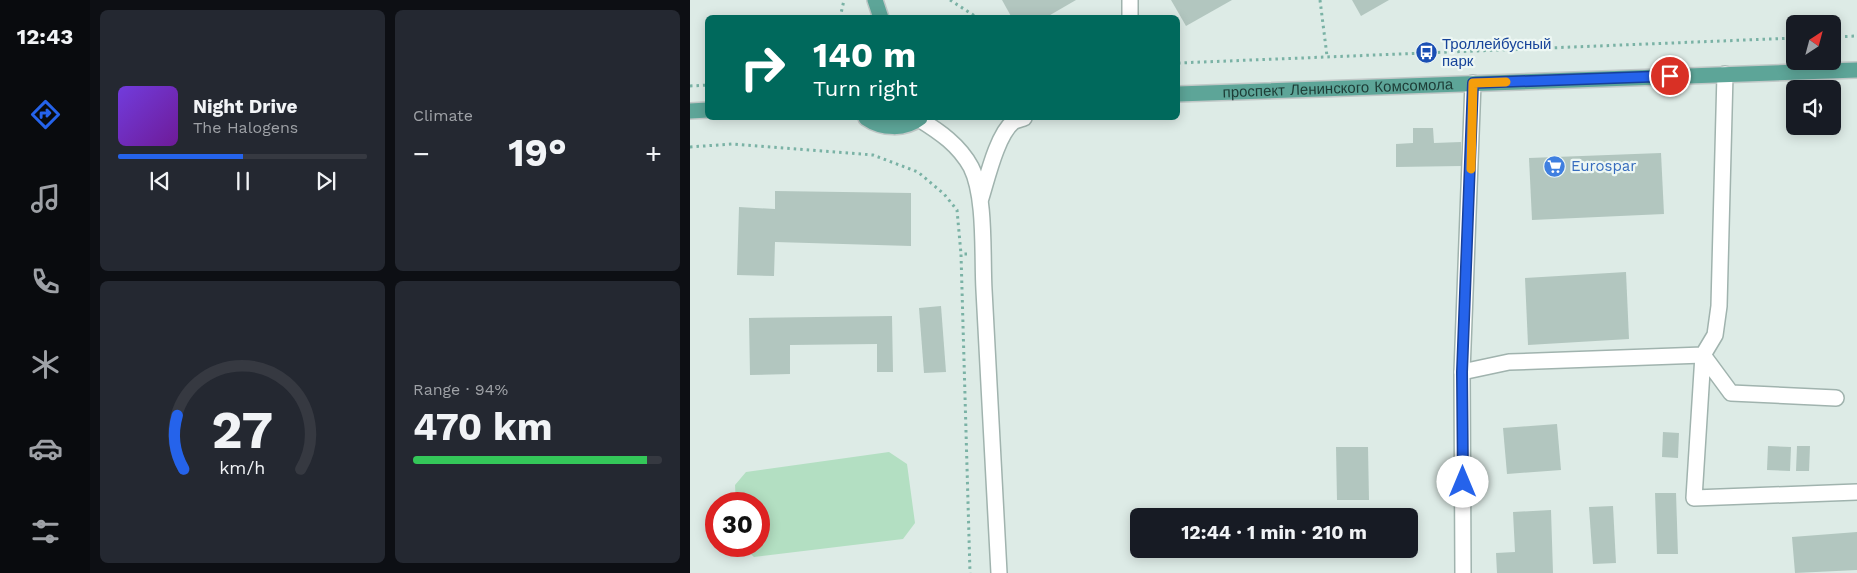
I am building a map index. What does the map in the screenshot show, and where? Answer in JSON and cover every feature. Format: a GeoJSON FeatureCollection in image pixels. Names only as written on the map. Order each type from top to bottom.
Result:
{"type":"FeatureCollection","features":[{"type":"Feature","properties":{"kind":"main road"},"geometry":{"type":"LineString","coordinates":[[876,0],[880,15]]}},
{"type":"Feature","properties":{"kind":"main road","name":"проспект Ленинского Комсомола"},"geometry":{"type":"LineString","coordinates":[[1180,94],[1857,70]]}},
{"type":"Feature","properties":{"kind":"main road"},"geometry":{"type":"LineString","coordinates":[[690,112],[705,110]]}},
{"type":"Feature","properties":{"kind":"main road"},"geometry":{"type":"LineString","coordinates":[[870,120],[884,126],[913,124],[918,120]]}},
{"type":"Feature","properties":{"kind":"street"},"geometry":{"type":"LineString","coordinates":[[1130,0],[1130,15]]}},
{"type":"Feature","properties":{"kind":"street"},"geometry":{"type":"LineString","coordinates":[[1725,74],[1719,306],[1716,335],[1703,355],[1694,498],[1857,492]]}},
{"type":"Feature","properties":{"kind":"street"},"geometry":{"type":"LineString","coordinates":[[1463,573],[1462,372],[1473,83]]}},
{"type":"Feature","properties":{"kind":"street"},"geometry":{"type":"LineString","coordinates":[[923,120],[959,149],[971,168],[981,198],[982,254],[999,573]]}},
{"type":"Feature","properties":{"kind":"street"},"geometry":{"type":"LineString","coordinates":[[981,198],[992,161],[1004,133],[1013,122],[1018,120]]}},
{"type":"Feature","properties":{"kind":"street"},"geometry":{"type":"LineString","coordinates":[[1462,372],[1510,362],[1703,355]]}},
{"type":"Feature","properties":{"kind":"street"},"geometry":{"type":"LineString","coordinates":[[1703,355],[1731,394],[1836,398]]}},
{"type":"Feature","properties":{"kind":"path"},"geometry":{"type":"LineString","coordinates":[[841,15],[844,0]]}},
{"type":"Feature","properties":{"kind":"path"},"geometry":{"type":"LineString","coordinates":[[950,0],[973,15]]}},
{"type":"Feature","properties":{"kind":"path"},"geometry":{"type":"LineString","coordinates":[[1320,0],[1327,57]]}},
{"type":"Feature","properties":{"kind":"path"},"geometry":{"type":"LineString","coordinates":[[1841,37],[1857,36]]}},
{"type":"Feature","properties":{"kind":"path"},"geometry":{"type":"LineString","coordinates":[[1180,63],[1786,38]]}},
{"type":"Feature","properties":{"kind":"path"},"geometry":{"type":"LineString","coordinates":[[690,86],[705,85]]}},
{"type":"Feature","properties":{"kind":"path"},"geometry":{"type":"LineString","coordinates":[[690,147],[732,144],[873,155],[918,172],[944,194],[957,210],[962,254],[970,573]]}},
{"type":"Feature","properties":{"kind":"path"},"geometry":{"type":"LineString","coordinates":[[962,254],[982,254]]}},
{"type":"Feature","properties":{"kind":"green space"},"geometry":{"type":"Polygon","coordinates":[[[889,452],[907,464],[915,523],[903,539],[770,555],[770,492],[735,492],[735,485],[746,472],[889,452]]]}},
{"type":"Feature","properties":{"kind":"building"},"geometry":{"type":"Polygon","coordinates":[[[1002,0],[1076,0],[1050,15],[1010,15],[1002,0]]]}},
{"type":"Feature","properties":{"kind":"building"},"geometry":{"type":"Polygon","coordinates":[[[1171,0],[1232,0],[1186,26],[1171,0]]]}},
{"type":"Feature","properties":{"kind":"building"},"geometry":{"type":"Polygon","coordinates":[[[1352,0],[1389,0],[1361,16],[1352,0]]]}},
{"type":"Feature","properties":{"kind":"building"},"geometry":{"type":"Polygon","coordinates":[[[1413,128],[1433,128],[1434,143],[1461,142],[1461,166],[1396,167],[1396,144],[1413,143],[1413,128]]]}},
{"type":"Feature","properties":{"kind":"building"},"geometry":{"type":"Polygon","coordinates":[[[1661,153],[1664,214],[1532,220],[1529,158],[1661,153]]]}},
{"type":"Feature","properties":{"kind":"building"},"geometry":{"type":"Polygon","coordinates":[[[775,191],[911,193],[911,246],[775,242],[774,276],[737,275],[739,207],[775,209],[775,191]]]}},
{"type":"Feature","properties":{"kind":"building"},"geometry":{"type":"Polygon","coordinates":[[[1626,272],[1629,339],[1528,345],[1525,278],[1626,272]]]}},
{"type":"Feature","properties":{"kind":"building"},"geometry":{"type":"Polygon","coordinates":[[[941,306],[946,372],[924,373],[919,308],[941,306]]]}},
{"type":"Feature","properties":{"kind":"building"},"geometry":{"type":"Polygon","coordinates":[[[892,316],[893,372],[877,372],[877,344],[790,345],[790,374],[750,375],[749,318],[892,316]]]}},
{"type":"Feature","properties":{"kind":"building"},"geometry":{"type":"Polygon","coordinates":[[[1557,424],[1561,470],[1507,474],[1503,428],[1557,424]]]}},
{"type":"Feature","properties":{"kind":"building"},"geometry":{"type":"Polygon","coordinates":[[[1663,432],[1679,433],[1678,458],[1662,457],[1663,432]]]}},
{"type":"Feature","properties":{"kind":"building"},"geometry":{"type":"Polygon","coordinates":[[[1768,446],[1791,447],[1790,471],[1767,470],[1768,446]]]}},
{"type":"Feature","properties":{"kind":"building"},"geometry":{"type":"Polygon","coordinates":[[[1797,446],[1810,446],[1809,471],[1796,471],[1797,446]]]}},
{"type":"Feature","properties":{"kind":"building"},"geometry":{"type":"Polygon","coordinates":[[[1336,447],[1368,447],[1369,500],[1337,500],[1336,447]]]}},
{"type":"Feature","properties":{"kind":"building"},"geometry":{"type":"Polygon","coordinates":[[[1655,493],[1676,493],[1678,554],[1657,554],[1655,493]]]}},
{"type":"Feature","properties":{"kind":"building"},"geometry":{"type":"Polygon","coordinates":[[[1613,506],[1616,563],[1593,564],[1589,507],[1613,506]]]}},
{"type":"Feature","properties":{"kind":"building"},"geometry":{"type":"Polygon","coordinates":[[[1551,510],[1553,573],[1497,573],[1496,553],[1515,552],[1513,512],[1551,510]]]}},
{"type":"Feature","properties":{"kind":"building"},"geometry":{"type":"Polygon","coordinates":[[[1857,532],[1857,570],[1795,573],[1792,537],[1857,532]]]}},
{"type":"Feature","properties":{"kind":"slow traffic"},"geometry":{"type":"LineString","coordinates":[[1471,169],[1473,83],[1506,82]]}},
{"type":"Feature","properties":{"kind":"place","name":"Троллейбусный парк"},"geometry":{"type":"Point","coordinates":[1426,53]}},
{"type":"Feature","properties":{"kind":"place","name":"Eurospar"},"geometry":{"type":"Point","coordinates":[1555,166]}},
{"type":"Feature","properties":{"kind":"route"},"geometry":{"type":"LineString","coordinates":[[1463,482],[1462,372],[1473,83],[1670,76]]}}]}
